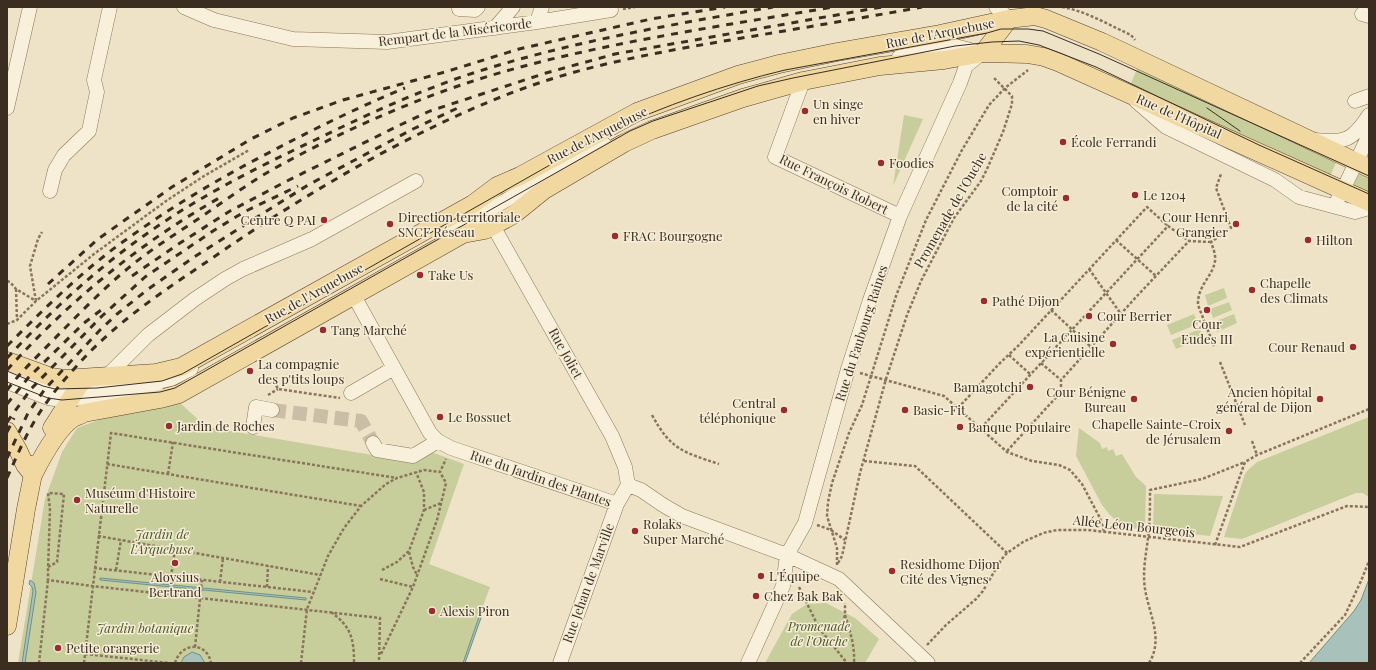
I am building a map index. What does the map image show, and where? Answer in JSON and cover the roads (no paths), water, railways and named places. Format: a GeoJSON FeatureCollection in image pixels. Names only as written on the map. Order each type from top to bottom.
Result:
{"type":"FeatureCollection","features":[{"type":"Feature","properties":{"kind":"main road","name":"Rue du Faubourg Raines"},"geometry":{"type":"LineString","coordinates":[[983,53],[1008,13]]}},
{"type":"Feature","properties":{"kind":"main road"},"geometry":{"type":"LineString","coordinates":[[1008,13],[1035,16],[1046,19],[1102,42],[1362,165]]}},
{"type":"Feature","properties":{"kind":"main road","name":"Rue de l'Arquebuse"},"geometry":{"type":"LineString","coordinates":[[7,361],[58,378],[78,389],[106,377],[156,373],[181,367],[466,208],[497,186],[520,176],[637,112],[738,75],[779,64],[940,34],[1008,13]]}},
{"type":"Feature","properties":{"kind":"main road","name":"Rue de l'Arquebuse"},"geometry":{"type":"LineString","coordinates":[[33,475],[62,429],[74,418],[84,413],[179,394],[463,234],[485,230],[513,215],[544,190],[624,143],[652,130],[743,98],[803,81],[880,66],[944,60],[983,53]]}},
{"type":"Feature","properties":{"kind":"main road","name":"Rue de l'Hôpital"},"geometry":{"type":"LineString","coordinates":[[983,53],[1026,54],[1044,57],[1127,92],[1369,202]]}},
{"type":"Feature","properties":{"kind":"main road"},"geometry":{"type":"LineString","coordinates":[[7,626],[26,509],[37,455],[41,444],[78,389]]}},
{"type":"Feature","properties":{"kind":"main road"},"geometry":{"type":"LineString","coordinates":[[7,431],[25,465],[33,475]]}},
{"type":"Feature","properties":{"kind":"street"},"geometry":{"type":"LineString","coordinates":[[7,108],[30,7]]}},
{"type":"Feature","properties":{"kind":"street"},"geometry":{"type":"LineString","coordinates":[[50,191],[55,170],[64,155],[89,130],[96,92],[94,80],[110,7]]}},
{"type":"Feature","properties":{"kind":"street","name":"Rempart de la Miséricorde"},"geometry":{"type":"LineString","coordinates":[[184,7],[214,20],[293,39],[387,42],[495,28],[611,10]]}},
{"type":"Feature","properties":{"kind":"street"},"geometry":{"type":"LineString","coordinates":[[460,9],[475,10],[478,7]]}},
{"type":"Feature","properties":{"kind":"street"},"geometry":{"type":"LineString","coordinates":[[495,28],[513,7]]}},
{"type":"Feature","properties":{"kind":"street"},"geometry":{"type":"LineString","coordinates":[[537,22],[542,7]]}},
{"type":"Feature","properties":{"kind":"street"},"geometry":{"type":"LineString","coordinates":[[996,7],[1008,13]]}},
{"type":"Feature","properties":{"kind":"street","name":"Rue de l'Arquebuse"},"geometry":{"type":"LineString","coordinates":[[7,371],[49,388],[63,390],[162,381],[182,374],[608,132],[656,111],[755,77],[836,60],[970,36],[1008,13]]}},
{"type":"Feature","properties":{"kind":"street","name":"Rue de l'Arquebuse"},"geometry":{"type":"LineString","coordinates":[[7,382],[48,398],[78,389],[160,392],[175,388],[611,141],[653,121],[758,86],[793,78],[955,46],[983,53]]}},
{"type":"Feature","properties":{"kind":"street","name":"Rue du Faubourg Raines"},"geometry":{"type":"LineString","coordinates":[[748,663],[782,586],[787,555],[805,523],[848,369],[870,300],[900,216],[966,66],[983,53]]}},
{"type":"Feature","properties":{"kind":"street","name":"Rue François Robert"},"geometry":{"type":"LineString","coordinates":[[803,81],[775,158],[900,216]]}},
{"type":"Feature","properties":{"kind":"street"},"geometry":{"type":"LineString","coordinates":[[1127,92],[1166,127],[1275,180],[1299,197],[1355,212],[1369,208]]}},
{"type":"Feature","properties":{"kind":"street"},"geometry":{"type":"LineString","coordinates":[[1308,139],[1340,141],[1350,138],[1362,127],[1369,115]]}},
{"type":"Feature","properties":{"kind":"street"},"geometry":{"type":"LineString","coordinates":[[1333,205],[1362,165],[1362,151],[1369,135]]}},
{"type":"Feature","properties":{"kind":"street"},"geometry":{"type":"LineString","coordinates":[[106,377],[148,335],[195,299],[225,279],[243,269],[312,239],[416,181]]}},
{"type":"Feature","properties":{"kind":"street","name":"Rue Joliet"},"geometry":{"type":"LineString","coordinates":[[493,226],[612,436],[625,467],[628,485]]}},
{"type":"Feature","properties":{"kind":"street","name":"Rue du Jardin des Plantes"},"geometry":{"type":"LineString","coordinates":[[354,296],[430,433],[438,441],[451,448],[617,504],[628,485],[641,490],[663,506],[682,516],[787,555],[832,575],[843,582],[880,619],[923,658]]}},
{"type":"Feature","properties":{"kind":"street"},"geometry":{"type":"LineString","coordinates":[[351,393],[394,368]]}},
{"type":"Feature","properties":{"kind":"street"},"geometry":{"type":"LineString","coordinates":[[253,426],[256,407],[272,410]]}},
{"type":"Feature","properties":{"kind":"street"},"geometry":{"type":"LineString","coordinates":[[372,443],[377,450],[413,456],[438,441]]}},
{"type":"Feature","properties":{"kind":"street","name":"Rue Jehan de Marville"},"geometry":{"type":"LineString","coordinates":[[560,663],[617,504]]}},
{"type":"Feature","properties":{"kind":"water"},"geometry":{"type":"Polygon","coordinates":[[[100,578],[306,598],[306,600],[100,580],[100,578]]]}},
{"type":"Feature","properties":{"kind":"water"},"geometry":{"type":"Polygon","coordinates":[[[1369,579],[1369,663],[1309,663],[1354,611],[1361,600],[1369,579]]]}},
{"type":"Feature","properties":{"kind":"water"},"geometry":{"type":"Polygon","coordinates":[[[30,580],[34,583],[36,592],[25,663],[22,663],[33,591],[29,584],[30,580]]]}},
{"type":"Feature","properties":{"kind":"water"},"geometry":{"type":"Polygon","coordinates":[[[480,614],[482,615],[465,663],[463,663],[480,614]]]}},
{"type":"Feature","properties":{"kind":"water"},"geometry":{"type":"Polygon","coordinates":[[[192,652],[200,655],[205,663],[181,663],[184,657],[192,652]]]}},
{"type":"Feature","properties":{"kind":"tunnel"},"geometry":{"type":"LineString","coordinates":[[272,410],[361,421],[373,443]]}},
{"type":"Feature","properties":{"kind":"tram line"},"geometry":{"type":"LineString","coordinates":[[7,371],[43,386],[55,389],[97,388],[162,381],[182,374],[608,132],[629,122],[718,89],[785,70],[987,33],[1001,29],[1028,29],[1043,31],[1099,54],[1369,176]]}},
{"type":"Feature","properties":{"kind":"tram line"},"geometry":{"type":"LineString","coordinates":[[7,382],[48,398],[62,400],[160,392],[175,388],[630,131],[653,121],[758,86],[955,46],[1019,41],[1039,45],[1096,67],[1259,145],[1369,194]]}},
{"type":"Feature","properties":{"kind":"tram line"},"geometry":{"type":"LineString","coordinates":[[1207,108],[1240,131]]}},
{"type":"Feature","properties":{"kind":"railway"},"geometry":{"type":"LineString","coordinates":[[48,284],[98,239],[172,187],[251,139],[293,118],[343,100],[445,72],[519,49],[651,19],[725,7]]}},
{"type":"Feature","properties":{"kind":"railway"},"geometry":{"type":"LineString","coordinates":[[7,358],[39,325],[90,277],[126,248],[165,221],[249,172],[357,120],[399,101],[464,76],[557,49],[773,7]]}},
{"type":"Feature","properties":{"kind":"railway"},"geometry":{"type":"LineString","coordinates":[[7,390],[26,367],[93,300],[117,277],[142,257],[266,173],[360,125],[447,90],[546,60],[668,35],[833,7]]}},
{"type":"Feature","properties":{"kind":"railway"},"geometry":{"type":"LineString","coordinates":[[132,276],[230,211],[287,181],[430,111],[546,73],[615,54],[882,7]]}},
{"type":"Feature","properties":{"kind":"railway"},"geometry":{"type":"LineString","coordinates":[[7,478],[30,429],[51,396],[85,357],[113,330],[160,294],[265,223],[342,175],[407,140],[500,97],[572,73],[669,51],[922,7]]}},
{"type":"Feature","properties":{"kind":"railway"},"geometry":{"type":"LineString","coordinates":[[7,346],[52,301],[100,259],[151,222],[221,178],[356,109],[405,88]]}},
{"type":"Feature","properties":{"kind":"railway"},"geometry":{"type":"LineString","coordinates":[[7,458],[28,413],[45,389],[100,330],[147,290],[194,257],[308,185],[413,129],[462,106]]}},
{"type":"Feature","properties":{"kind":"railway"},"geometry":{"type":"LineString","coordinates":[[7,422],[31,389],[102,316],[145,277],[244,212],[298,186]]}},
{"type":"Feature","properties":{"kind":"railway"},"geometry":{"type":"LineString","coordinates":[[7,370],[55,320],[107,274],[163,233],[221,197]]}},
{"type":"Feature","properties":{"kind":"railway"},"geometry":{"type":"LineString","coordinates":[[7,404],[28,378],[84,323],[105,307]]}},
{"type":"Feature","properties":{"kind":"railway"},"geometry":{"type":"LineString","coordinates":[[7,432],[14,418]]}},
{"type":"Feature","properties":{"kind":"place","name":"Un singe en hiver"},"geometry":{"type":"Point","coordinates":[805,111]}},
{"type":"Feature","properties":{"kind":"place","name":"École Ferrandi"},"geometry":{"type":"Point","coordinates":[1063,142]}},
{"type":"Feature","properties":{"kind":"place","name":"Foodies"},"geometry":{"type":"Point","coordinates":[881,163]}},
{"type":"Feature","properties":{"kind":"place","name":"Le 1204"},"geometry":{"type":"Point","coordinates":[1135,195]}},
{"type":"Feature","properties":{"kind":"place","name":"Comptoir de la cité"},"geometry":{"type":"Point","coordinates":[1066,198]}},
{"type":"Feature","properties":{"kind":"place","name":"Centre Q PAI"},"geometry":{"type":"Point","coordinates":[324,220]}},
{"type":"Feature","properties":{"kind":"place","name":"Direction territoriale SNCF Réseau"},"geometry":{"type":"Point","coordinates":[390,224]}},
{"type":"Feature","properties":{"kind":"place","name":"Cour Henri Grangier"},"geometry":{"type":"Point","coordinates":[1236,224]}},
{"type":"Feature","properties":{"kind":"place","name":"FRAC Bourgogne"},"geometry":{"type":"Point","coordinates":[615,236]}},
{"type":"Feature","properties":{"kind":"place","name":"Hilton"},"geometry":{"type":"Point","coordinates":[1308,240]}},
{"type":"Feature","properties":{"kind":"place","name":"Take Us"},"geometry":{"type":"Point","coordinates":[420,275]}},
{"type":"Feature","properties":{"kind":"place","name":"Chapelle des Climats"},"geometry":{"type":"Point","coordinates":[1252,290]}},
{"type":"Feature","properties":{"kind":"place","name":"Pathé Dijon"},"geometry":{"type":"Point","coordinates":[984,301]}},
{"type":"Feature","properties":{"kind":"place","name":"Cour Eudes III"},"geometry":{"type":"Point","coordinates":[1207,310]}},
{"type":"Feature","properties":{"kind":"place","name":"Cour Berrier"},"geometry":{"type":"Point","coordinates":[1089,316]}},
{"type":"Feature","properties":{"kind":"place","name":"Tang Marché"},"geometry":{"type":"Point","coordinates":[323,330]}},
{"type":"Feature","properties":{"kind":"place","name":"La Cuisine expérientielle"},"geometry":{"type":"Point","coordinates":[1113,344]}},
{"type":"Feature","properties":{"kind":"place","name":"Cour Renaud"},"geometry":{"type":"Point","coordinates":[1353,347]}},
{"type":"Feature","properties":{"kind":"place","name":"La compagnie des p'tits loups"},"geometry":{"type":"Point","coordinates":[250,371]}},
{"type":"Feature","properties":{"kind":"place","name":"Bamagotchi"},"geometry":{"type":"Point","coordinates":[1030,387]}},
{"type":"Feature","properties":{"kind":"place","name":"Cour Bénigne Bureau"},"geometry":{"type":"Point","coordinates":[1134,399]}},
{"type":"Feature","properties":{"kind":"place","name":"Ancien hôpital général de Dijon"},"geometry":{"type":"Point","coordinates":[1320,399]}},
{"type":"Feature","properties":{"kind":"place","name":"Central téléphonique"},"geometry":{"type":"Point","coordinates":[784,410]}},
{"type":"Feature","properties":{"kind":"place","name":"Basic-Fit"},"geometry":{"type":"Point","coordinates":[905,410]}},
{"type":"Feature","properties":{"kind":"place","name":"Le Bossuet"},"geometry":{"type":"Point","coordinates":[440,417]}},
{"type":"Feature","properties":{"kind":"place","name":"Jardin de Roches"},"geometry":{"type":"Point","coordinates":[169,426]}},
{"type":"Feature","properties":{"kind":"place","name":"Banque Populaire"},"geometry":{"type":"Point","coordinates":[960,427]}},
{"type":"Feature","properties":{"kind":"place","name":"Chapelle Sainte-Croix de Jérusalem"},"geometry":{"type":"Point","coordinates":[1229,431]}},
{"type":"Feature","properties":{"kind":"place","name":"Muséum d'Histoire Naturelle"},"geometry":{"type":"Point","coordinates":[77,500]}},
{"type":"Feature","properties":{"kind":"place","name":"Rolaks Super Marché"},"geometry":{"type":"Point","coordinates":[635,531]}},
{"type":"Feature","properties":{"kind":"place","name":"Aloysius Bertrand"},"geometry":{"type":"Point","coordinates":[175,563]}},
{"type":"Feature","properties":{"kind":"place","name":"Residhome Dijon Cité des Vignes"},"geometry":{"type":"Point","coordinates":[892,571]}},
{"type":"Feature","properties":{"kind":"place","name":"L'Équipe"},"geometry":{"type":"Point","coordinates":[761,576]}},
{"type":"Feature","properties":{"kind":"place","name":"Chez Bak Bak"},"geometry":{"type":"Point","coordinates":[756,596]}},
{"type":"Feature","properties":{"kind":"place","name":"Alexis Piron"},"geometry":{"type":"Point","coordinates":[432,611]}},
{"type":"Feature","properties":{"kind":"place","name":"Petite orangerie"},"geometry":{"type":"Point","coordinates":[58,648]}},
{"type":"Feature","properties":{"kind":"park label","name":"Jardin de l'Arquebuse"},"geometry":{"type":"Point","coordinates":[162,542]}},
{"type":"Feature","properties":{"kind":"park label","name":"Jardin botanique"},"geometry":{"type":"Point","coordinates":[145,628]}},
{"type":"Feature","properties":{"kind":"park label","name":"Promenade de l'Ouche"},"geometry":{"type":"Point","coordinates":[819,634]}}]}
